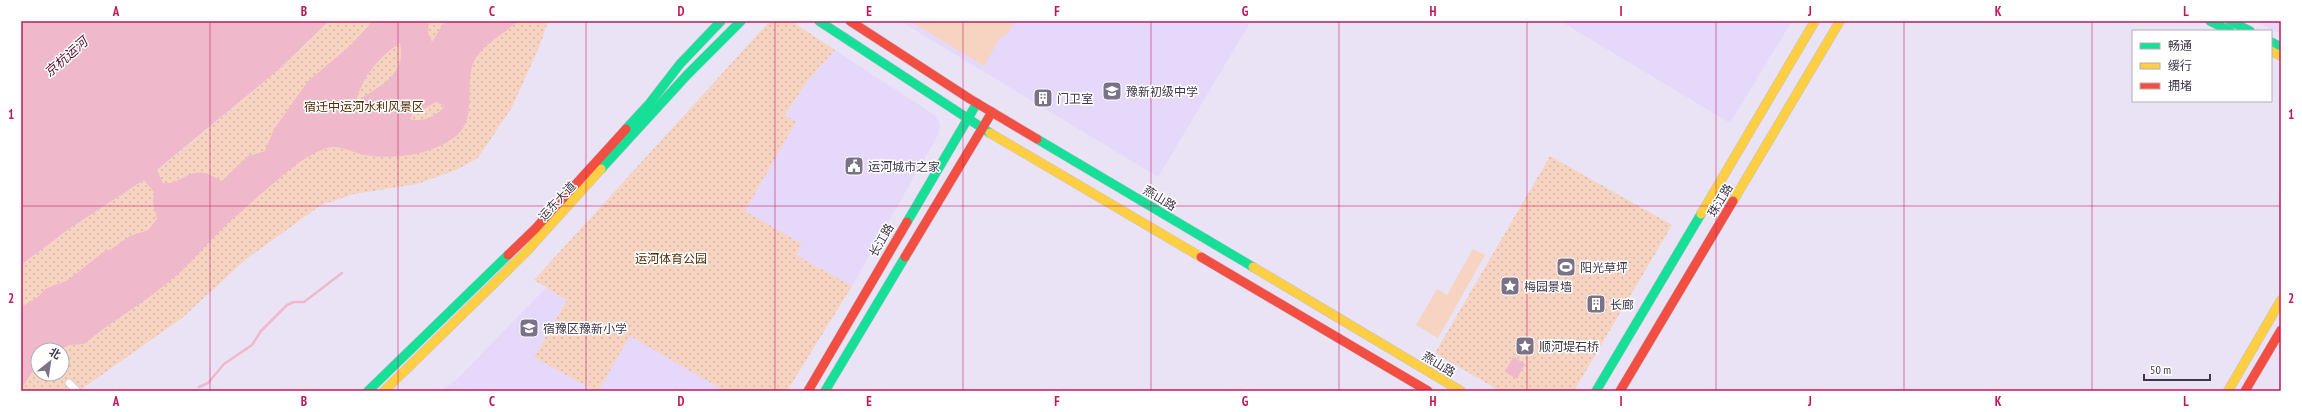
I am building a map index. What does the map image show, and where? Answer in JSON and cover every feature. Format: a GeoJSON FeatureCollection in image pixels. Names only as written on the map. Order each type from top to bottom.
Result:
{"type":"FeatureCollection","features":[{"type":"Feature","properties":{"kind":"street","name":"运东大道"},"geometry":{"type":"LineString","coordinates":[[368,391],[535,228],[648,104],[680,64],[721,21]]}},
{"type":"Feature","properties":{"kind":"street","name":"运东大道"},"geometry":{"type":"LineString","coordinates":[[384,391],[525,253],[687,75],[741,21]]}},
{"type":"Feature","properties":{"kind":"street"},"geometry":{"type":"LineString","coordinates":[[820,21],[967,119],[1428,391]]}},
{"type":"Feature","properties":{"kind":"street","name":"燕山路"},"geometry":{"type":"LineString","coordinates":[[850,21],[977,103],[1461,391]]}},
{"type":"Feature","properties":{"kind":"street","name":"珠江路"},"geometry":{"type":"LineString","coordinates":[[1596,391],[1815,21]]}},
{"type":"Feature","properties":{"kind":"street","name":"珠江路"},"geometry":{"type":"LineString","coordinates":[[1620,391],[1840,21]]}},
{"type":"Feature","properties":{"kind":"street"},"geometry":{"type":"LineString","coordinates":[[2210,21],[2228,30]]}},
{"type":"Feature","properties":{"kind":"street"},"geometry":{"type":"LineString","coordinates":[[2230,21],[2248,30]]}},
{"type":"Feature","properties":{"kind":"street"},"geometry":{"type":"LineString","coordinates":[[2272,42],[2281,47]]}},
{"type":"Feature","properties":{"kind":"street"},"geometry":{"type":"LineString","coordinates":[[2272,52],[2281,56]]}},
{"type":"Feature","properties":{"kind":"street","name":"长江路"},"geometry":{"type":"LineString","coordinates":[[808,391],[977,103]]}},
{"type":"Feature","properties":{"kind":"street"},"geometry":{"type":"LineString","coordinates":[[825,391],[992,112]]}},
{"type":"Feature","properties":{"kind":"street"},"geometry":{"type":"LineString","coordinates":[[2228,391],[2281,300]]}},
{"type":"Feature","properties":{"kind":"street"},"geometry":{"type":"LineString","coordinates":[[2245,391],[2281,330]]}},
{"type":"Feature","properties":{"kind":"street"},"geometry":{"type":"LineString","coordinates":[[69,383],[77,391]]}},
{"type":"Feature","properties":{"kind":"shaded area","name":"豫新初级中学"},"geometry":{"type":"Polygon","coordinates":[[[900,21],[1251,21],[1158,177],[900,21]]]}},
{"type":"Feature","properties":{"kind":"shaded area"},"geometry":{"type":"Polygon","coordinates":[[[1560,21],[1792,21],[1730,123],[1560,21]]]}},
{"type":"Feature","properties":{"kind":"shaded area"},"geometry":{"type":"Polygon","coordinates":[[[2255,21],[2281,21],[2281,34],[2255,21]]]}},
{"type":"Feature","properties":{"kind":"shaded area","name":"运河城市之家"},"geometry":{"type":"Polygon","coordinates":[[[835,50],[936,116],[940,125],[938,135],[852,286],[796,255],[802,244],[744,211],[796,122],[785,116],[809,79],[835,50]]]}},
{"type":"Feature","properties":{"kind":"shaded area","name":"宿豫区豫新小学"},"geometry":{"type":"Polygon","coordinates":[[[547,287],[567,299],[534,357],[595,391],[440,391],[455,381],[547,287]]]}},
{"type":"Feature","properties":{"kind":"shaded area","name":"宿豫区豫新小学"},"geometry":{"type":"Polygon","coordinates":[[[630,335],[725,391],[598,391],[630,335]]]}},
{"type":"Feature","properties":{"kind":"green space","name":"宿迁中运河水利风景区"},"geometry":{"type":"Polygon","coordinates":[[[329,21],[548,21],[540,45],[512,107],[478,158],[456,170],[417,184],[354,194],[321,205],[245,260],[182,318],[79,391],[21,391],[21,265],[69,229],[144,180],[277,71],[329,21]]]}},
{"type":"Feature","properties":{"kind":"green space","name":"运河体育公园"},"geometry":{"type":"Polygon","coordinates":[[[770,21],[791,21],[835,50],[809,79],[785,115],[796,122],[745,211],[802,244],[796,255],[852,286],[787,391],[725,391],[630,336],[598,391],[595,391],[534,357],[567,300],[534,280],[770,21]]]}},
{"type":"Feature","properties":{"kind":"green space"},"geometry":{"type":"Polygon","coordinates":[[[910,21],[1015,21],[1007,35],[1001,36],[984,66],[910,21]]]}},
{"type":"Feature","properties":{"kind":"green space"},"geometry":{"type":"Polygon","coordinates":[[[1550,156],[1672,225],[1574,391],[1500,391],[1435,353],[1550,156]]]}},
{"type":"Feature","properties":{"kind":"green space"},"geometry":{"type":"Polygon","coordinates":[[[1473,249],[1485,255],[1438,338],[1416,325],[1437,289],[1447,295],[1473,249]]]}},
{"type":"Feature","properties":{"kind":"water","name":"京杭运河"},"geometry":{"type":"Polygon","coordinates":[[[21,21],[329,21],[277,71],[157,170],[163,183],[172,183],[195,173],[209,175],[222,181],[248,156],[265,151],[274,129],[308,81],[351,45],[373,21],[429,21],[428,33],[432,42],[445,21],[518,21],[482,49],[474,61],[471,71],[466,123],[461,132],[452,139],[432,149],[410,155],[387,157],[365,155],[340,147],[329,147],[302,160],[237,215],[167,283],[84,344],[70,345],[70,342],[30,342],[30,375],[21,390],[21,307],[38,297],[45,289],[68,280],[106,250],[110,250],[130,236],[148,230],[157,219],[153,203],[154,192],[144,180],[69,229],[21,265],[21,21]],[[400,43],[378,61],[362,84],[356,102],[389,79],[399,64],[401,54],[400,43]],[[435,102],[420,112],[413,113],[410,119],[419,120],[435,115],[443,108],[444,105],[435,102]]]}},
{"type":"Feature","properties":{"kind":"water"},"geometry":{"type":"Polygon","coordinates":[[[1513,357],[1525,364],[1517,379],[1505,372],[1513,357]]]}},
{"type":"Feature","properties":{"kind":"waterway"},"geometry":{"type":"LineString","coordinates":[[199,387],[208,383],[224,364],[252,345],[261,331],[287,305],[294,302],[304,302],[342,273]]}},
{"type":"Feature","properties":{"kind":"traffic: fast"},"geometry":{"type":"LineString","coordinates":[[626,129],[649,104],[680,64],[721,21]]}},
{"type":"Feature","properties":{"kind":"traffic: fast"},"geometry":{"type":"LineString","coordinates":[[601,169],[687,75],[741,21]]}},
{"type":"Feature","properties":{"kind":"traffic: fast"},"geometry":{"type":"LineString","coordinates":[[819,21],[990,133]]}},
{"type":"Feature","properties":{"kind":"traffic: fast"},"geometry":{"type":"LineString","coordinates":[[2210,21],[2228,30]]}},
{"type":"Feature","properties":{"kind":"traffic: fast"},"geometry":{"type":"LineString","coordinates":[[2230,21],[2248,30]]}},
{"type":"Feature","properties":{"kind":"traffic: fast"},"geometry":{"type":"LineString","coordinates":[[2272,42],[2281,47]]}},
{"type":"Feature","properties":{"kind":"traffic: fast"},"geometry":{"type":"LineString","coordinates":[[907,222],[977,103]]}},
{"type":"Feature","properties":{"kind":"traffic: fast"},"geometry":{"type":"LineString","coordinates":[[1037,139],[1253,267]]}},
{"type":"Feature","properties":{"kind":"traffic: fast"},"geometry":{"type":"LineString","coordinates":[[1596,391],[1701,214]]}},
{"type":"Feature","properties":{"kind":"traffic: fast"},"geometry":{"type":"LineString","coordinates":[[368,391],[508,255]]}},
{"type":"Feature","properties":{"kind":"traffic: fast"},"geometry":{"type":"LineString","coordinates":[[825,391],[905,257]]}},
{"type":"Feature","properties":{"kind":"traffic: slow"},"geometry":{"type":"LineString","coordinates":[[1701,214],[1815,21]]}},
{"type":"Feature","properties":{"kind":"traffic: slow"},"geometry":{"type":"LineString","coordinates":[[1733,201],[1840,21]]}},
{"type":"Feature","properties":{"kind":"traffic: slow"},"geometry":{"type":"LineString","coordinates":[[2272,52],[2281,56]]}},
{"type":"Feature","properties":{"kind":"traffic: slow"},"geometry":{"type":"LineString","coordinates":[[990,133],[1201,257]]}},
{"type":"Feature","properties":{"kind":"traffic: slow"},"geometry":{"type":"LineString","coordinates":[[384,391],[525,253],[601,169]]}},
{"type":"Feature","properties":{"kind":"traffic: slow"},"geometry":{"type":"LineString","coordinates":[[1253,267],[1461,391]]}},
{"type":"Feature","properties":{"kind":"traffic: slow"},"geometry":{"type":"LineString","coordinates":[[2228,391],[2281,300]]}},
{"type":"Feature","properties":{"kind":"traffic: jam"},"geometry":{"type":"LineString","coordinates":[[850,21],[970,99],[1037,139]]}},
{"type":"Feature","properties":{"kind":"traffic: jam"},"geometry":{"type":"LineString","coordinates":[[905,257],[992,112]]}},
{"type":"Feature","properties":{"kind":"traffic: jam"},"geometry":{"type":"LineString","coordinates":[[508,255],[535,229],[626,129]]}},
{"type":"Feature","properties":{"kind":"traffic: jam"},"geometry":{"type":"LineString","coordinates":[[1620,391],[1733,201]]}},
{"type":"Feature","properties":{"kind":"traffic: jam"},"geometry":{"type":"LineString","coordinates":[[808,391],[907,222]]}},
{"type":"Feature","properties":{"kind":"traffic: jam"},"geometry":{"type":"LineString","coordinates":[[1201,257],[1428,391]]}},
{"type":"Feature","properties":{"kind":"traffic: jam"},"geometry":{"type":"LineString","coordinates":[[2245,391],[2281,330]]}},
{"type":"Feature","properties":{"kind":"place","name":"豫新初级中学"},"geometry":{"type":"Point","coordinates":[1112,91]}},
{"type":"Feature","properties":{"kind":"place","name":"门卫室"},"geometry":{"type":"Point","coordinates":[1043,98]}},
{"type":"Feature","properties":{"kind":"place","name":"运河城市之家"},"geometry":{"type":"Point","coordinates":[854,166]}},
{"type":"Feature","properties":{"kind":"place","name":"阳光草坪"},"geometry":{"type":"Point","coordinates":[1566,267]}},
{"type":"Feature","properties":{"kind":"place","name":"梅园景墙"},"geometry":{"type":"Point","coordinates":[1510,286]}},
{"type":"Feature","properties":{"kind":"place","name":"长廊"},"geometry":{"type":"Point","coordinates":[1596,304]}},
{"type":"Feature","properties":{"kind":"place","name":"宿豫区豫新小学"},"geometry":{"type":"Point","coordinates":[529,328]}},
{"type":"Feature","properties":{"kind":"place","name":"顺河堤石桥"},"geometry":{"type":"Point","coordinates":[1525,346]}}]}
